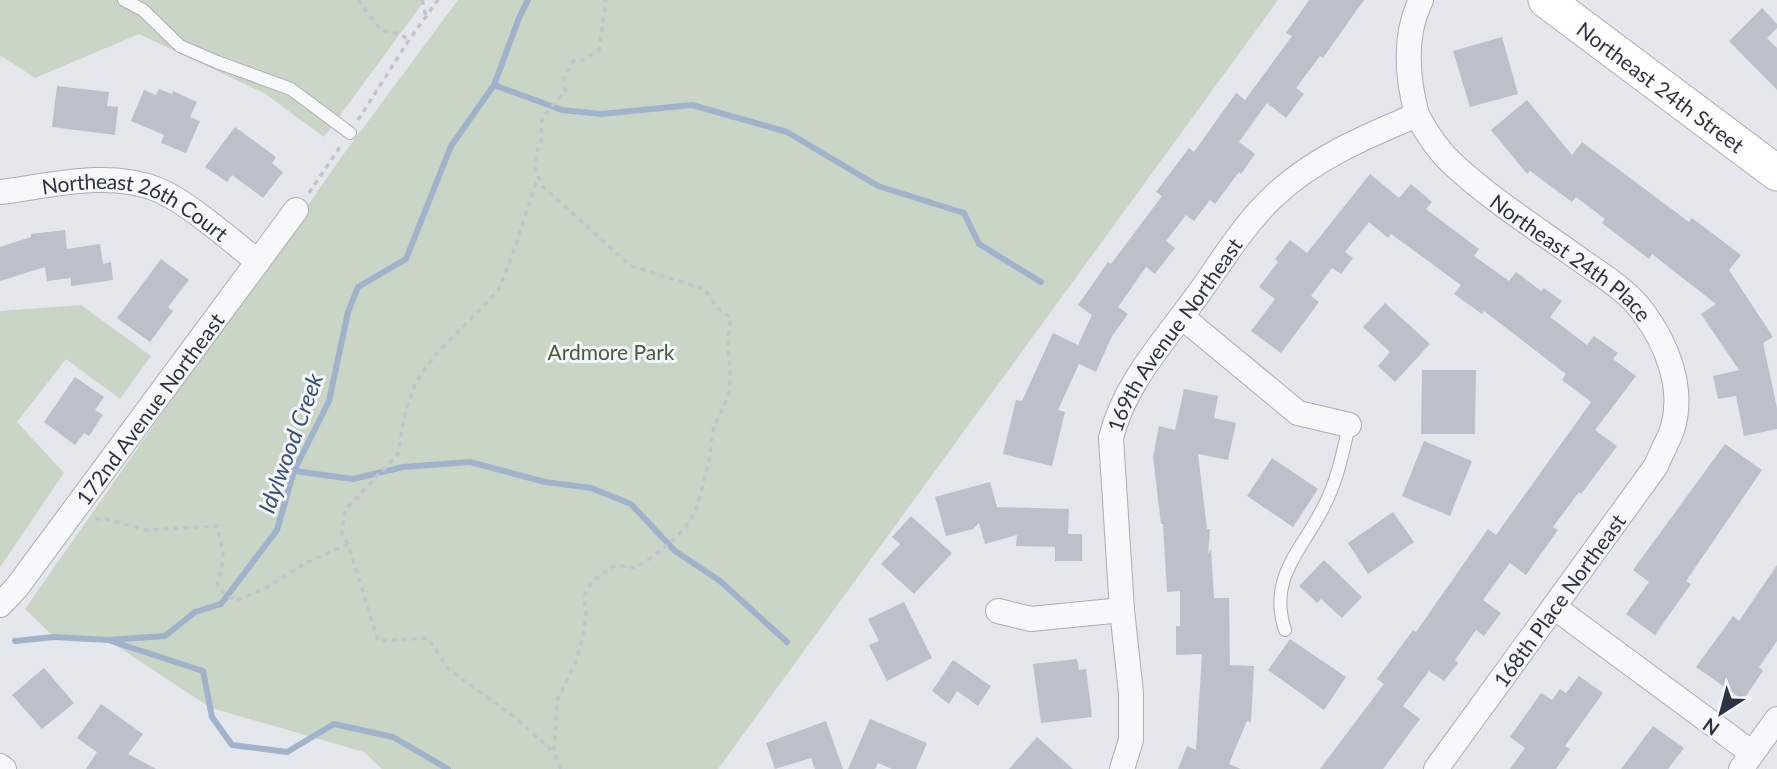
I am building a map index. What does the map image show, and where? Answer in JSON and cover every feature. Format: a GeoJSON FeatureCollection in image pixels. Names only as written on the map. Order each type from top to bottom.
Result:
{"type":"FeatureCollection","features":[{"type":"Feature","properties":{"kind":"main road","name":"Northeast 24th Street"},"geometry":{"type":"LineString","coordinates":[[1546,0],[1777,173]]}},
{"type":"Feature","properties":{"kind":"street"},"geometry":{"type":"LineString","coordinates":[[1417,115],[1408,64],[1410,31],[1420,0]]}},
{"type":"Feature","properties":{"kind":"street","name":"169th Avenue Northeast"},"geometry":{"type":"LineString","coordinates":[[1122,769],[1131,740],[1131,693],[1122,610],[1111,438],[1116,414],[1244,230],[1274,196],[1328,157],[1417,115]]}},
{"type":"Feature","properties":{"kind":"street","name":"Northeast 24th Place"},"geometry":{"type":"LineString","coordinates":[[1417,115],[1434,144],[1454,165],[1481,188],[1617,287],[1642,311],[1662,342],[1672,368],[1676,396],[1673,426]]}},
{"type":"Feature","properties":{"kind":"street","name":"Northeast 26th Court"},"geometry":{"type":"LineString","coordinates":[[0,192],[104,179],[134,182],[159,190],[179,202],[258,262]]}},
{"type":"Feature","properties":{"kind":"street","name":"172nd Avenue Northeast"},"geometry":{"type":"LineString","coordinates":[[0,606],[18,587],[296,210]]}},
{"type":"Feature","properties":{"kind":"street"},"geometry":{"type":"LineString","coordinates":[[1182,317],[1298,413],[1349,425]]}},
{"type":"Feature","properties":{"kind":"street","name":"168th Place Northeast"},"geometry":{"type":"LineString","coordinates":[[1436,769],[1656,466],[1673,426]]}},
{"type":"Feature","properties":{"kind":"street"},"geometry":{"type":"LineString","coordinates":[[1554,607],[1747,761],[1777,719]]}},
{"type":"Feature","properties":{"kind":"street"},"geometry":{"type":"LineString","coordinates":[[998,611],[1031,618],[1122,610]]}},
{"type":"Feature","properties":{"kind":"lane"},"geometry":{"type":"LineString","coordinates":[[124,0],[143,10],[180,46],[291,89],[350,133]]}},
{"type":"Feature","properties":{"kind":"lane"},"geometry":{"type":"LineString","coordinates":[[1285,630],[1278,611],[1281,585],[1292,560],[1325,505],[1339,473],[1349,425]]}},
{"type":"Feature","properties":{"kind":"path"},"geometry":{"type":"LineString","coordinates":[[358,0],[381,30],[400,34],[409,40]]}},
{"type":"Feature","properties":{"kind":"path"},"geometry":{"type":"LineString","coordinates":[[422,0],[426,16]]}},
{"type":"Feature","properties":{"kind":"path"},"geometry":{"type":"LineString","coordinates":[[296,210],[438,0]]}},
{"type":"Feature","properties":{"kind":"path"},"geometry":{"type":"LineString","coordinates":[[554,752],[557,701],[575,663],[583,637],[586,615],[584,596],[599,575],[616,565],[636,568],[657,553],[676,538],[692,517],[708,463],[714,429],[726,406],[730,381],[727,352],[731,318],[718,308],[705,289],[631,266],[543,187],[535,169],[536,153],[541,142],[542,118],[565,91],[564,77],[573,61],[583,60],[599,50],[606,0]]}},
{"type":"Feature","properties":{"kind":"path"},"geometry":{"type":"LineString","coordinates":[[538,177],[498,291],[445,342],[416,382],[405,412],[398,454],[345,510],[342,533],[348,544],[378,641],[428,638],[449,669],[512,714],[554,752],[561,769]]}},
{"type":"Feature","properties":{"kind":"path"},"geometry":{"type":"LineString","coordinates":[[66,522],[106,519],[147,530],[217,526],[223,558],[216,580],[219,590],[236,601],[268,587],[306,563],[348,544]]}},
{"type":"Feature","properties":{"kind":"green space"},"geometry":{"type":"Polygon","coordinates":[[[0,0],[425,0],[324,137],[264,93],[139,34],[35,78],[0,55],[0,0]]]}},
{"type":"Feature","properties":{"kind":"green space","name":"Ardmore Park"},"geometry":{"type":"Polygon","coordinates":[[[458,0],[1278,0],[718,769],[382,769],[364,752],[211,708],[108,640],[54,637],[25,609],[343,155],[458,0]]]}},
{"type":"Feature","properties":{"kind":"green space"},"geometry":{"type":"Polygon","coordinates":[[[81,305],[151,356],[120,399],[66,359],[17,422],[64,473],[0,567],[0,311],[81,305]]]}},
{"type":"Feature","properties":{"kind":"building"},"geometry":{"type":"Polygon","coordinates":[[[1309,0],[1364,0],[1323,58],[1320,56],[1296,88],[1304,94],[1286,118],[1267,103],[1239,142],[1255,154],[1241,174],[1239,172],[1215,204],[1210,200],[1194,221],[1186,215],[1166,241],[1175,248],[1155,274],[1146,267],[1118,307],[1128,314],[1112,336],[1096,372],[1079,364],[1058,410],[1065,412],[1052,466],[1003,454],[1016,400],[1022,401],[1053,333],[1078,345],[1092,315],[1078,305],[1108,262],[1111,264],[1162,196],[1156,192],[1189,148],[1194,152],[1236,93],[1245,100],[1292,36],[1286,33],[1309,0]]]}},
{"type":"Feature","properties":{"kind":"building"},"geometry":{"type":"Polygon","coordinates":[[[1762,8],[1777,24],[1777,28],[1767,38],[1777,48],[1777,90],[1729,41],[1762,8]]]}},
{"type":"Feature","properties":{"kind":"building"},"geometry":{"type":"Polygon","coordinates":[[[1502,37],[1518,94],[1470,107],[1453,51],[1502,37]]]}},
{"type":"Feature","properties":{"kind":"building"},"geometry":{"type":"Polygon","coordinates":[[[57,86],[109,92],[107,106],[118,107],[115,135],[52,127],[57,86]]]}},
{"type":"Feature","properties":{"kind":"building"},"geometry":{"type":"Polygon","coordinates":[[[159,89],[172,94],[173,91],[197,102],[190,117],[200,121],[186,153],[161,143],[164,135],[131,121],[144,90],[156,95],[159,89]]]}},
{"type":"Feature","properties":{"kind":"building"},"geometry":{"type":"Polygon","coordinates":[[[1527,100],[1572,155],[1582,142],[1689,222],[1692,218],[1741,255],[1729,270],[1773,337],[1763,343],[1777,408],[1777,429],[1744,436],[1736,396],[1718,399],[1713,376],[1739,370],[1701,314],[1716,304],[1652,254],[1649,259],[1602,223],[1605,219],[1576,197],[1572,202],[1530,171],[1527,174],[1491,130],[1527,100]]]}},
{"type":"Feature","properties":{"kind":"building"},"geometry":{"type":"Polygon","coordinates":[[[235,127],[276,157],[272,163],[283,172],[263,198],[232,175],[227,182],[205,167],[235,127]]]}},
{"type":"Feature","properties":{"kind":"building"},"geometry":{"type":"Polygon","coordinates":[[[1370,174],[1399,198],[1411,184],[1432,202],[1426,209],[1479,249],[1474,256],[1509,281],[1516,272],[1541,291],[1544,288],[1562,301],[1550,317],[1587,345],[1594,336],[1618,353],[1613,359],[1636,376],[1595,430],[1617,446],[1553,527],[1558,530],[1526,575],[1510,563],[1483,600],[1501,613],[1484,636],[1476,630],[1455,660],[1458,663],[1444,681],[1429,671],[1403,706],[1420,719],[1383,769],[1320,769],[1384,684],[1377,679],[1413,630],[1416,632],[1488,529],[1496,535],[1591,402],[1562,380],[1566,374],[1484,311],[1482,314],[1454,294],[1461,285],[1391,234],[1388,238],[1369,222],[1345,252],[1353,258],[1341,274],[1332,268],[1311,296],[1319,302],[1281,353],[1251,331],[1275,299],[1259,287],[1278,262],[1275,259],[1290,240],[1307,253],[1370,174]]]}},
{"type":"Feature","properties":{"kind":"building"},"geometry":{"type":"Polygon","coordinates":[[[65,230],[67,249],[100,244],[103,264],[111,262],[113,280],[71,286],[71,278],[47,281],[45,267],[0,281],[0,247],[31,237],[31,234],[65,230]]]}},
{"type":"Feature","properties":{"kind":"building"},"geometry":{"type":"Polygon","coordinates":[[[161,259],[189,280],[168,307],[173,311],[150,342],[117,318],[161,259]]]}},
{"type":"Feature","properties":{"kind":"building"},"geometry":{"type":"Polygon","coordinates":[[[1385,303],[1430,344],[1395,382],[1378,366],[1390,352],[1363,327],[1385,303]]]}},
{"type":"Feature","properties":{"kind":"building"},"geometry":{"type":"Polygon","coordinates":[[[1422,370],[1476,370],[1475,434],[1421,434],[1422,370]]]}},
{"type":"Feature","properties":{"kind":"building"},"geometry":{"type":"Polygon","coordinates":[[[75,377],[104,397],[95,410],[103,415],[89,436],[84,433],[75,445],[44,422],[75,377]]]}},
{"type":"Feature","properties":{"kind":"building"},"geometry":{"type":"Polygon","coordinates":[[[1184,389],[1218,396],[1214,418],[1236,423],[1228,460],[1198,454],[1207,529],[1210,529],[1208,554],[1211,549],[1214,598],[1229,598],[1230,665],[1254,666],[1251,722],[1247,721],[1229,764],[1241,769],[1178,769],[1187,746],[1196,750],[1202,654],[1176,655],[1176,626],[1180,626],[1180,591],[1167,592],[1163,524],[1153,457],[1159,426],[1175,430],[1184,389]]]}},
{"type":"Feature","properties":{"kind":"building"},"geometry":{"type":"Polygon","coordinates":[[[1424,441],[1472,461],[1450,516],[1402,496],[1424,441]]]}},
{"type":"Feature","properties":{"kind":"building"},"geometry":{"type":"Polygon","coordinates":[[[1725,444],[1762,470],[1686,581],[1691,584],[1655,635],[1626,614],[1649,582],[1633,570],[1725,444]]]}},
{"type":"Feature","properties":{"kind":"building"},"geometry":{"type":"Polygon","coordinates":[[[1272,458],[1318,489],[1293,527],[1247,496],[1272,458]]]}},
{"type":"Feature","properties":{"kind":"building"},"geometry":{"type":"Polygon","coordinates":[[[990,482],[997,507],[1069,509],[1068,534],[1082,534],[1082,561],[1055,561],[1055,547],[1016,546],[1017,535],[985,544],[979,523],[973,529],[946,536],[935,497],[990,482]]]}},
{"type":"Feature","properties":{"kind":"building"},"geometry":{"type":"Polygon","coordinates":[[[1393,512],[1414,542],[1368,574],[1348,543],[1393,512]]]}},
{"type":"Feature","properties":{"kind":"building"},"geometry":{"type":"Polygon","coordinates":[[[911,516],[952,553],[914,594],[881,564],[900,544],[892,537],[911,516]]]}},
{"type":"Feature","properties":{"kind":"building"},"geometry":{"type":"Polygon","coordinates":[[[1324,560],[1362,597],[1342,618],[1321,599],[1317,603],[1299,586],[1324,560]]]}},
{"type":"Feature","properties":{"kind":"building"},"geometry":{"type":"Polygon","coordinates":[[[1777,565],[1777,641],[1759,667],[1763,671],[1743,700],[1696,667],[1733,616],[1739,621],[1777,565]]]}},
{"type":"Feature","properties":{"kind":"building"},"geometry":{"type":"Polygon","coordinates":[[[904,602],[932,658],[887,681],[869,645],[879,641],[868,619],[904,602]]]}},
{"type":"Feature","properties":{"kind":"building"},"geometry":{"type":"Polygon","coordinates":[[[1290,639],[1346,677],[1324,710],[1268,670],[1290,639]]]}},
{"type":"Feature","properties":{"kind":"building"},"geometry":{"type":"Polygon","coordinates":[[[1077,659],[1079,670],[1086,669],[1092,717],[1041,723],[1033,664],[1077,659]]]}},
{"type":"Feature","properties":{"kind":"building"},"geometry":{"type":"Polygon","coordinates":[[[953,660],[991,686],[978,706],[957,691],[949,704],[932,691],[953,660]]]}},
{"type":"Feature","properties":{"kind":"building"},"geometry":{"type":"Polygon","coordinates":[[[44,668],[74,703],[42,729],[12,695],[44,668]]]}},
{"type":"Feature","properties":{"kind":"building"},"geometry":{"type":"Polygon","coordinates":[[[1579,676],[1603,693],[1565,746],[1570,749],[1556,769],[1510,769],[1525,748],[1510,737],[1541,693],[1552,700],[1560,689],[1566,693],[1579,676]]]}},
{"type":"Feature","properties":{"kind":"building"},"geometry":{"type":"Polygon","coordinates":[[[101,704],[143,734],[128,754],[156,769],[86,769],[97,752],[77,738],[101,704]]]}},
{"type":"Feature","properties":{"kind":"building"},"geometry":{"type":"Polygon","coordinates":[[[870,719],[927,743],[916,769],[892,769],[878,763],[875,769],[848,769],[870,719]]]}},
{"type":"Feature","properties":{"kind":"building"},"geometry":{"type":"Polygon","coordinates":[[[826,721],[843,769],[815,769],[811,758],[775,769],[766,743],[826,721]]]}},
{"type":"Feature","properties":{"kind":"building"},"geometry":{"type":"Polygon","coordinates":[[[1653,726],[1684,748],[1668,769],[1621,769],[1653,726]]]}},
{"type":"Feature","properties":{"kind":"building"},"geometry":{"type":"Polygon","coordinates":[[[1037,737],[1073,769],[1009,769],[1037,737]]]}},
{"type":"Feature","properties":{"kind":"waterway"},"geometry":{"type":"LineString","coordinates":[[494,85],[528,0]]}},
{"type":"Feature","properties":{"kind":"waterway","name":"Idylwood Creek"},"geometry":{"type":"LineString","coordinates":[[15,641],[54,637],[108,640],[165,636],[195,612],[221,604],[277,530],[294,471],[329,401],[348,312],[358,287],[406,259],[451,146],[494,85],[562,110],[601,114],[692,105],[787,132],[878,186],[964,213],[979,244],[1041,282]]}},
{"type":"Feature","properties":{"kind":"waterway"},"geometry":{"type":"LineString","coordinates":[[294,471],[353,479],[403,467],[470,462],[545,482],[591,488],[631,504],[675,551],[720,581],[787,642]]}},
{"type":"Feature","properties":{"kind":"waterway"},"geometry":{"type":"LineString","coordinates":[[111,641],[203,671],[212,717],[232,745],[287,752],[334,724],[393,737],[448,769]]}}]}
